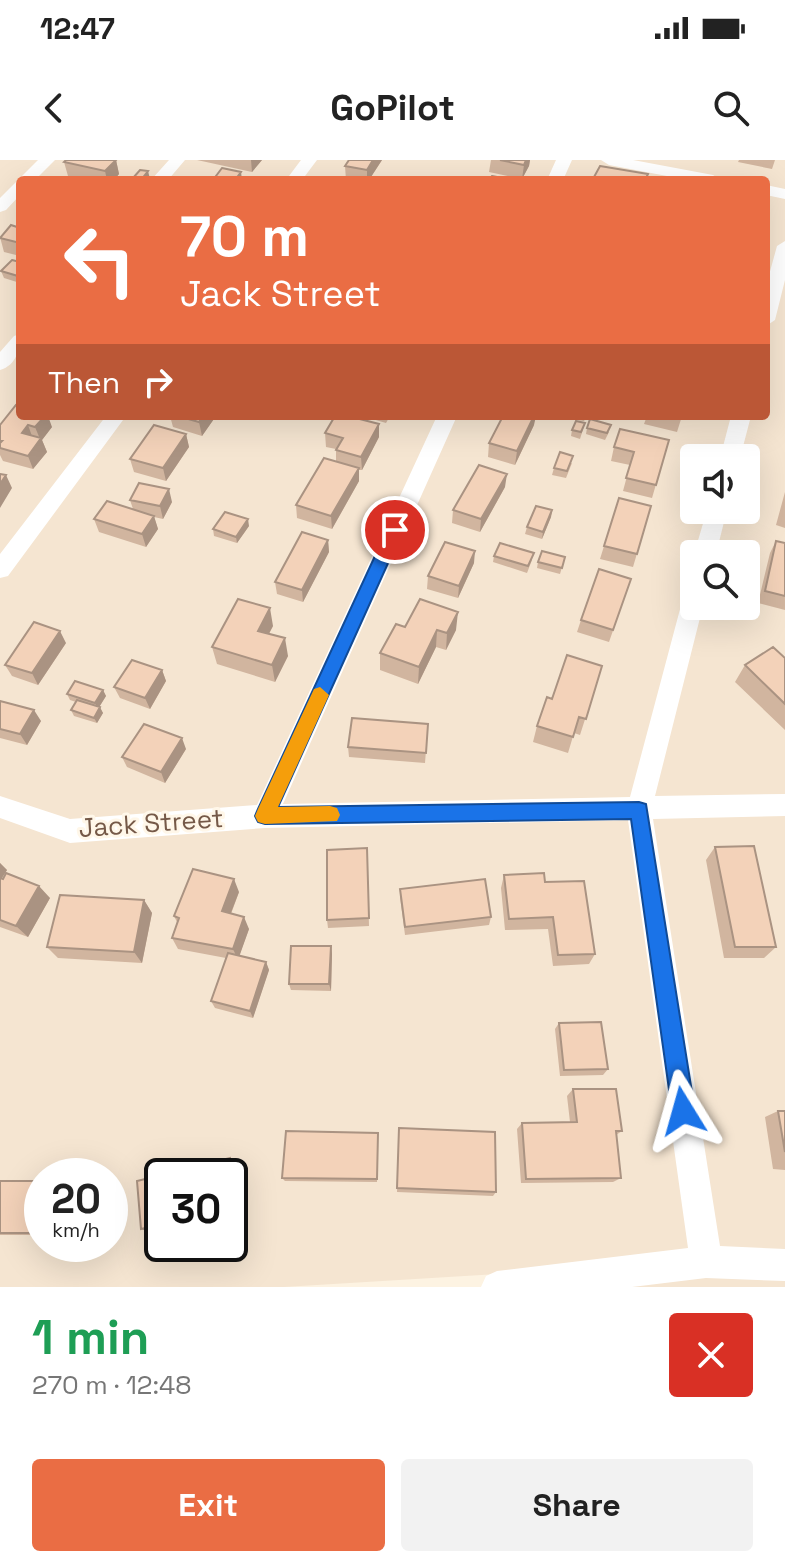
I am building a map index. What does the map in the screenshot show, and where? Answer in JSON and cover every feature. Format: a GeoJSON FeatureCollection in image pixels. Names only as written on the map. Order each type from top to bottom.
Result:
{"type":"FeatureCollection","features":[{"type":"Feature","properties":{"kind":"street"},"geometry":{"type":"LineString","coordinates":[[30,176],[47,160]]}},
{"type":"Feature","properties":{"kind":"street"},"geometry":{"type":"LineString","coordinates":[[163,176],[177,160]]}},
{"type":"Feature","properties":{"kind":"street"},"geometry":{"type":"LineString","coordinates":[[609,160],[692,176]]}},
{"type":"Feature","properties":{"kind":"street"},"geometry":{"type":"LineString","coordinates":[[0,207],[16,190]]}},
{"type":"Feature","properties":{"kind":"street"},"geometry":{"type":"LineString","coordinates":[[770,304],[785,246]]}},
{"type":"Feature","properties":{"kind":"street"},"geometry":{"type":"LineString","coordinates":[[0,364],[16,345]]}},
{"type":"Feature","properties":{"kind":"street"},"geometry":{"type":"LineString","coordinates":[[0,570],[113,420]]}},
{"type":"Feature","properties":{"kind":"street"},"geometry":{"type":"LineString","coordinates":[[265,816],[445,420]]}},
{"type":"Feature","properties":{"kind":"street"},"geometry":{"type":"LineString","coordinates":[[734,444],[740,420]]}},
{"type":"Feature","properties":{"kind":"street"},"geometry":{"type":"LineString","coordinates":[[688,620],[639,810],[706,1262]]}},
{"type":"Feature","properties":{"kind":"street","name":"Jack Street"},"geometry":{"type":"LineString","coordinates":[[0,807],[70,831],[265,816],[785,805]]}},
{"type":"Feature","properties":{"kind":"street"},"geometry":{"type":"LineString","coordinates":[[497,1287],[706,1262],[785,1265]]}},
{"type":"Feature","properties":{"kind":"shaded area"},"geometry":{"type":"Polygon","coordinates":[[[0,160],[785,160],[785,1287],[561,1287],[695,1262],[284,1287],[0,1287],[0,160]]]}},
{"type":"Feature","properties":{"kind":"building"},"geometry":{"type":"Polygon","coordinates":[[[116,160],[105,171],[64,162],[116,160]]]}},
{"type":"Feature","properties":{"kind":"building"},"geometry":{"type":"Polygon","coordinates":[[[349,160],[373,160],[367,170],[345,166],[349,160]]]}},
{"type":"Feature","properties":{"kind":"building"},"geometry":{"type":"Polygon","coordinates":[[[500,160],[526,160],[524,165],[500,160]]]}},
{"type":"Feature","properties":{"kind":"building"},"geometry":{"type":"Polygon","coordinates":[[[600,166],[648,174],[647,176],[595,176],[600,166]]]}},
{"type":"Feature","properties":{"kind":"building"},"geometry":{"type":"Polygon","coordinates":[[[222,168],[241,172],[238,176],[216,176],[222,168]]]}},
{"type":"Feature","properties":{"kind":"building"},"geometry":{"type":"Polygon","coordinates":[[[140,170],[148,171],[144,176],[135,176],[140,170]]]}},
{"type":"Feature","properties":{"kind":"building"},"geometry":{"type":"Polygon","coordinates":[[[11,225],[16,227],[16,242],[0,238],[11,225]]]}},
{"type":"Feature","properties":{"kind":"building"},"geometry":{"type":"Polygon","coordinates":[[[12,260],[16,261],[16,275],[1,271],[12,260]]]}},
{"type":"Feature","properties":{"kind":"building"},"geometry":{"type":"Polygon","coordinates":[[[16,405],[16,420],[41,420],[35,427],[28,425],[22,433],[41,438],[28,456],[0,448],[0,425],[16,405]]]}},
{"type":"Feature","properties":{"kind":"building"},"geometry":{"type":"Polygon","coordinates":[[[333,420],[364,420],[379,424],[361,457],[336,450],[343,438],[325,433],[333,420]]]}},
{"type":"Feature","properties":{"kind":"building"},"geometry":{"type":"Polygon","coordinates":[[[501,420],[532,420],[517,451],[489,443],[501,420]]]}},
{"type":"Feature","properties":{"kind":"building"},"geometry":{"type":"Polygon","coordinates":[[[590,420],[611,425],[607,433],[587,428],[590,420]]]}},
{"type":"Feature","properties":{"kind":"building"},"geometry":{"type":"Polygon","coordinates":[[[576,421],[585,423],[581,432],[572,430],[576,421]]]}},
{"type":"Feature","properties":{"kind":"building"},"geometry":{"type":"Polygon","coordinates":[[[154,425],[186,434],[163,468],[130,459],[154,425]]]}},
{"type":"Feature","properties":{"kind":"building"},"geometry":{"type":"Polygon","coordinates":[[[620,429],[669,440],[656,485],[626,478],[634,452],[614,447],[620,429]]]}},
{"type":"Feature","properties":{"kind":"building"},"geometry":{"type":"Polygon","coordinates":[[[560,452],[573,456],[567,471],[554,468],[560,452]]]}},
{"type":"Feature","properties":{"kind":"building"},"geometry":{"type":"Polygon","coordinates":[[[324,458],[359,468],[331,516],[296,505],[324,458]]]}},
{"type":"Feature","properties":{"kind":"building"},"geometry":{"type":"Polygon","coordinates":[[[479,465],[507,474],[481,519],[453,510],[479,465]]]}},
{"type":"Feature","properties":{"kind":"building"},"geometry":{"type":"Polygon","coordinates":[[[139,483],[169,489],[160,506],[130,500],[139,483]]]}},
{"type":"Feature","properties":{"kind":"building"},"geometry":{"type":"Polygon","coordinates":[[[619,498],[651,506],[637,554],[604,546],[619,498]]]}},
{"type":"Feature","properties":{"kind":"building"},"geometry":{"type":"Polygon","coordinates":[[[107,501],[154,516],[142,534],[94,519],[107,501]]]}},
{"type":"Feature","properties":{"kind":"building"},"geometry":{"type":"Polygon","coordinates":[[[536,506],[552,510],[543,532],[527,527],[536,506]]]}},
{"type":"Feature","properties":{"kind":"building"},"geometry":{"type":"Polygon","coordinates":[[[225,512],[248,519],[236,537],[213,529],[225,512]]]}},
{"type":"Feature","properties":{"kind":"building"},"geometry":{"type":"Polygon","coordinates":[[[302,532],[328,540],[302,590],[275,582],[302,532]]]}},
{"type":"Feature","properties":{"kind":"building"},"geometry":{"type":"Polygon","coordinates":[[[776,541],[785,543],[785,596],[765,591],[776,541]]]}},
{"type":"Feature","properties":{"kind":"building"},"geometry":{"type":"Polygon","coordinates":[[[445,542],[475,551],[459,586],[428,576],[445,542]]]}},
{"type":"Feature","properties":{"kind":"building"},"geometry":{"type":"Polygon","coordinates":[[[500,543],[534,553],[528,566],[494,556],[500,543]]]}},
{"type":"Feature","properties":{"kind":"building"},"geometry":{"type":"Polygon","coordinates":[[[542,551],[565,557],[562,568],[538,562],[542,551]]]}},
{"type":"Feature","properties":{"kind":"building"},"geometry":{"type":"Polygon","coordinates":[[[599,569],[631,579],[613,630],[581,620],[599,569]]]}},
{"type":"Feature","properties":{"kind":"building"},"geometry":{"type":"Polygon","coordinates":[[[238,599],[270,608],[258,631],[285,638],[272,665],[212,647],[238,599]]]}},
{"type":"Feature","properties":{"kind":"building"},"geometry":{"type":"Polygon","coordinates":[[[420,599],[458,612],[447,633],[437,630],[419,667],[380,653],[396,624],[405,627],[420,599]]]}},
{"type":"Feature","properties":{"kind":"building"},"geometry":{"type":"Polygon","coordinates":[[[34,622],[60,631],[32,673],[5,665],[34,622]]]}},
{"type":"Feature","properties":{"kind":"building"},"geometry":{"type":"Polygon","coordinates":[[[773,647],[785,658],[785,704],[745,665],[773,647]]]}},
{"type":"Feature","properties":{"kind":"building"},"geometry":{"type":"Polygon","coordinates":[[[567,655],[602,666],[586,719],[579,717],[573,737],[537,726],[547,697],[552,699],[567,655]]]}},
{"type":"Feature","properties":{"kind":"building"},"geometry":{"type":"Polygon","coordinates":[[[132,660],[162,670],[145,698],[114,687],[132,660]]]}},
{"type":"Feature","properties":{"kind":"building"},"geometry":{"type":"Polygon","coordinates":[[[75,681],[103,690],[95,703],[67,694],[75,681]]]}},
{"type":"Feature","properties":{"kind":"building"},"geometry":{"type":"Polygon","coordinates":[[[77,700],[100,707],[94,718],[71,710],[77,700]]]}},
{"type":"Feature","properties":{"kind":"building"},"geometry":{"type":"Polygon","coordinates":[[[0,701],[34,710],[20,734],[0,729],[0,701]]]}},
{"type":"Feature","properties":{"kind":"building"},"geometry":{"type":"Polygon","coordinates":[[[352,718],[428,724],[426,753],[348,747],[352,718]]]}},
{"type":"Feature","properties":{"kind":"building"},"geometry":{"type":"Polygon","coordinates":[[[144,724],[182,738],[161,772],[122,757],[144,724]]]}},
{"type":"Feature","properties":{"kind":"building"},"geometry":{"type":"Polygon","coordinates":[[[754,846],[776,947],[735,947],[715,847],[754,846]]]}},
{"type":"Feature","properties":{"kind":"building"},"geometry":{"type":"Polygon","coordinates":[[[367,848],[369,918],[327,920],[327,850],[367,848]]]}},
{"type":"Feature","properties":{"kind":"building"},"geometry":{"type":"Polygon","coordinates":[[[193,869],[234,879],[222,911],[244,917],[233,949],[172,938],[179,918],[174,916],[193,869]]]}},
{"type":"Feature","properties":{"kind":"building"},"geometry":{"type":"Polygon","coordinates":[[[6,873],[39,886],[16,926],[0,920],[0,878],[3,879],[6,873]]]}},
{"type":"Feature","properties":{"kind":"building"},"geometry":{"type":"Polygon","coordinates":[[[544,873],[545,882],[584,881],[595,954],[558,955],[553,917],[509,919],[504,875],[544,873]]]}},
{"type":"Feature","properties":{"kind":"building"},"geometry":{"type":"Polygon","coordinates":[[[485,879],[491,917],[405,927],[400,889],[485,879]]]}},
{"type":"Feature","properties":{"kind":"building"},"geometry":{"type":"Polygon","coordinates":[[[60,895],[144,900],[134,952],[47,947],[60,895]]]}},
{"type":"Feature","properties":{"kind":"building"},"geometry":{"type":"Polygon","coordinates":[[[291,946],[331,946],[329,984],[289,984],[291,946]]]}},
{"type":"Feature","properties":{"kind":"building"},"geometry":{"type":"Polygon","coordinates":[[[228,953],[266,962],[250,1011],[211,1001],[228,953]]]}},
{"type":"Feature","properties":{"kind":"building"},"geometry":{"type":"Polygon","coordinates":[[[601,1022],[608,1069],[564,1070],[559,1023],[601,1022]]]}},
{"type":"Feature","properties":{"kind":"building"},"geometry":{"type":"Polygon","coordinates":[[[573,1089],[616,1089],[622,1131],[616,1131],[621,1178],[526,1179],[522,1123],[577,1122],[573,1089]]]}},
{"type":"Feature","properties":{"kind":"building"},"geometry":{"type":"Polygon","coordinates":[[[778,1111],[785,1111],[785,1152],[778,1111]]]}},
{"type":"Feature","properties":{"kind":"building"},"geometry":{"type":"Polygon","coordinates":[[[399,1128],[495,1132],[496,1192],[397,1188],[399,1128]]]}},
{"type":"Feature","properties":{"kind":"building"},"geometry":{"type":"Polygon","coordinates":[[[286,1131],[378,1133],[377,1179],[282,1178],[286,1131]]]}},
{"type":"Feature","properties":{"kind":"building"},"geometry":{"type":"Polygon","coordinates":[[[144,1179],[144,1228],[141,1229],[137,1181],[144,1179]]]}},
{"type":"Feature","properties":{"kind":"building"},"geometry":{"type":"Polygon","coordinates":[[[0,1181],[24,1181],[24,1233],[0,1233],[0,1181]]]}},
{"type":"Feature","properties":{"kind":"slow traffic"},"geometry":{"type":"LineString","coordinates":[[320,695],[265,816],[330,815]]}},
{"type":"Feature","properties":{"kind":"route"},"geometry":{"type":"LineString","coordinates":[[395,530],[265,816],[639,810],[683,1111]]}}]}
